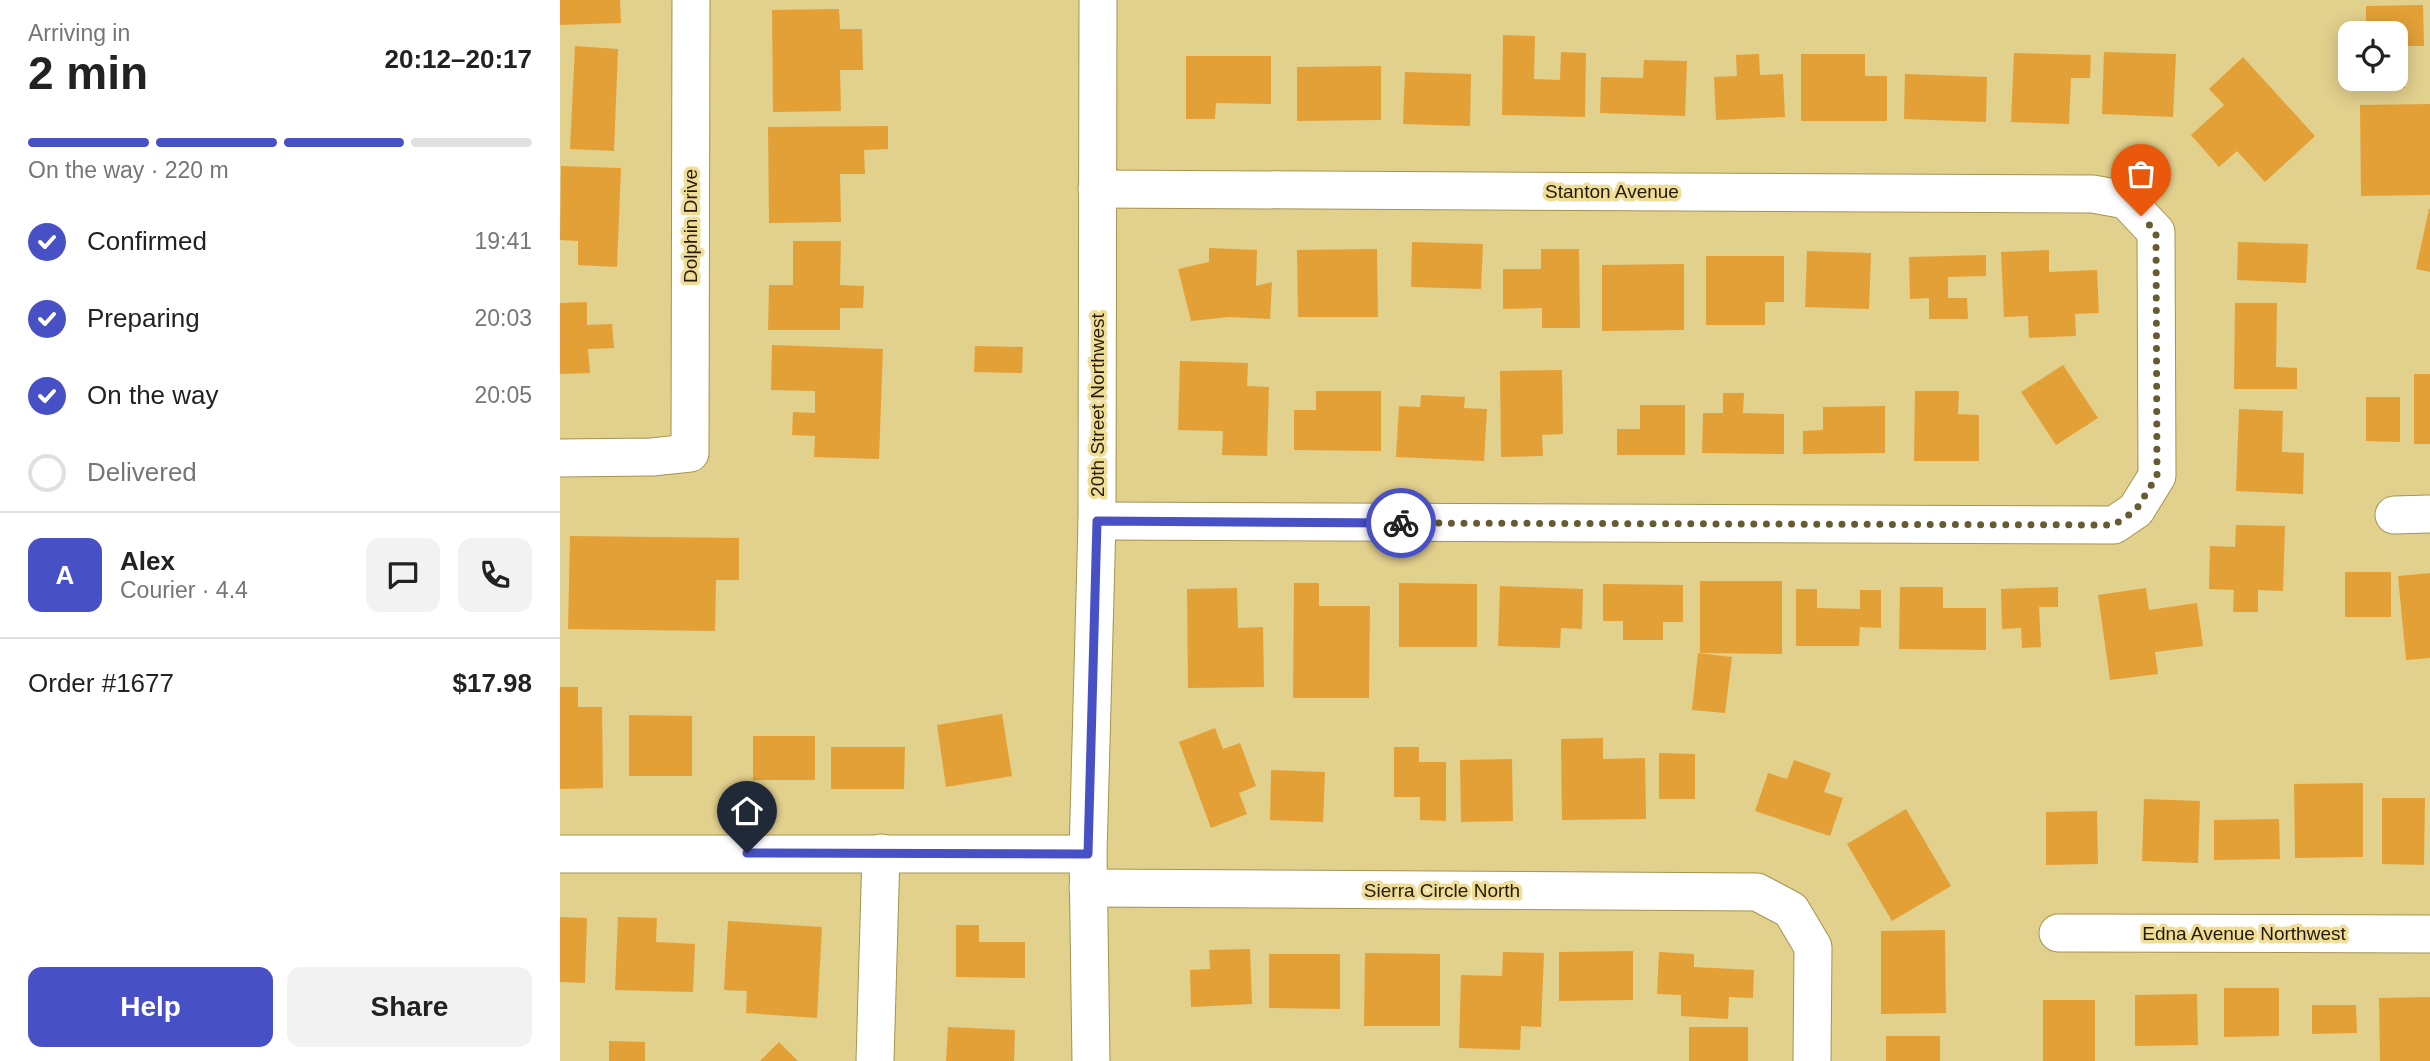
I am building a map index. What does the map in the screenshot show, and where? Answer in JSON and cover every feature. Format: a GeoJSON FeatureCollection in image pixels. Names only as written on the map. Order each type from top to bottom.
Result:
{"type":"FeatureCollection","features":[{"type":"Feature","properties":{"kind":"street","name":"Dolphin Drive"},"geometry":{"type":"LineString","coordinates":[[560,458],[652,457],[690,453],[691,0]]}},
{"type":"Feature","properties":{"kind":"street","name":"20th Street Northwest"},"geometry":{"type":"LineString","coordinates":[[1091,1061],[1088,871],[1097,521],[1098,0]]}},
{"type":"Feature","properties":{"kind":"street","name":"Stanton Avenue"},"geometry":{"type":"LineString","coordinates":[[1097,189],[2094,194],[2126,200],[2156,232],[2157,476],[2136,510],[2114,525],[1097,521]]}},
{"type":"Feature","properties":{"kind":"street"},"geometry":{"type":"LineString","coordinates":[[2394,514],[2430,514]]}},
{"type":"Feature","properties":{"kind":"street","name":"Sierra Circle North"},"geometry":{"type":"LineString","coordinates":[[560,853],[881,853],[1088,871],[1757,892],[1791,910],[1813,947],[1811,1061]]}},
{"type":"Feature","properties":{"kind":"street"},"geometry":{"type":"LineString","coordinates":[[876,1061],[881,853]]}},
{"type":"Feature","properties":{"kind":"street","name":"Edna Avenue Northwest"},"geometry":{"type":"LineString","coordinates":[[2058,933],[2430,934]]}},
{"type":"Feature","properties":{"kind":"building"},"geometry":{"type":"Polygon","coordinates":[[[560,0],[620,0],[621,23],[560,25],[560,0]]]}},
{"type":"Feature","properties":{"kind":"building"},"geometry":{"type":"Polygon","coordinates":[[[2423,5],[2424,46],[2408,46],[2408,21],[2366,21],[2366,6],[2423,5]]]}},
{"type":"Feature","properties":{"kind":"building"},"geometry":{"type":"Polygon","coordinates":[[[839,9],[840,29],[862,29],[863,70],[840,70],[841,111],[773,112],[772,10],[839,9]]]}},
{"type":"Feature","properties":{"kind":"building"},"geometry":{"type":"Polygon","coordinates":[[[1503,35],[1535,36],[1534,79],[1560,80],[1561,52],[1586,53],[1585,117],[1502,115],[1503,35]]]}},
{"type":"Feature","properties":{"kind":"building"},"geometry":{"type":"Polygon","coordinates":[[[575,46],[618,49],[614,151],[570,149],[575,46]]]}},
{"type":"Feature","properties":{"kind":"building"},"geometry":{"type":"Polygon","coordinates":[[[2104,52],[2176,54],[2173,117],[2102,114],[2104,52]]]}},
{"type":"Feature","properties":{"kind":"building"},"geometry":{"type":"Polygon","coordinates":[[[2014,53],[2091,55],[2090,78],[2071,78],[2069,124],[2011,122],[2014,53]]]}},
{"type":"Feature","properties":{"kind":"building"},"geometry":{"type":"Polygon","coordinates":[[[1759,54],[1760,75],[1783,74],[1785,117],[1716,120],[1714,77],[1737,76],[1736,55],[1759,54]]]}},
{"type":"Feature","properties":{"kind":"building"},"geometry":{"type":"Polygon","coordinates":[[[1801,54],[1865,54],[1865,76],[1887,76],[1887,121],[1801,121],[1801,54]]]}},
{"type":"Feature","properties":{"kind":"building"},"geometry":{"type":"Polygon","coordinates":[[[1186,56],[1271,56],[1271,104],[1216,103],[1215,119],[1186,119],[1186,56]]]}},
{"type":"Feature","properties":{"kind":"building"},"geometry":{"type":"Polygon","coordinates":[[[2243,57],[2315,136],[2265,182],[2237,151],[2219,167],[2191,135],[2224,105],[2209,89],[2243,57]]]}},
{"type":"Feature","properties":{"kind":"building"},"geometry":{"type":"Polygon","coordinates":[[[1644,60],[1687,61],[1685,116],[1600,113],[1601,77],[1643,78],[1644,60]]]}},
{"type":"Feature","properties":{"kind":"building"},"geometry":{"type":"Polygon","coordinates":[[[1381,66],[1381,120],[1297,121],[1297,67],[1381,66]]]}},
{"type":"Feature","properties":{"kind":"building"},"geometry":{"type":"Polygon","coordinates":[[[1405,72],[1471,74],[1470,126],[1403,124],[1405,72]]]}},
{"type":"Feature","properties":{"kind":"building"},"geometry":{"type":"Polygon","coordinates":[[[1905,74],[1987,77],[1986,122],[1904,119],[1905,74]]]}},
{"type":"Feature","properties":{"kind":"building"},"geometry":{"type":"Polygon","coordinates":[[[2430,104],[2430,195],[2361,196],[2360,105],[2430,104]]]}},
{"type":"Feature","properties":{"kind":"building"},"geometry":{"type":"Polygon","coordinates":[[[888,126],[888,149],[864,150],[865,174],[840,174],[841,222],[769,223],[768,127],[888,126]]]}},
{"type":"Feature","properties":{"kind":"building"},"geometry":{"type":"Polygon","coordinates":[[[561,166],[621,168],[617,267],[578,265],[578,241],[560,240],[561,166]]]}},
{"type":"Feature","properties":{"kind":"building"},"geometry":{"type":"Polygon","coordinates":[[[2430,209],[2430,272],[2416,269],[2430,209]]]}},
{"type":"Feature","properties":{"kind":"building"},"geometry":{"type":"Polygon","coordinates":[[[793,241],[841,241],[840,285],[864,286],[863,308],[840,308],[840,330],[768,330],[769,285],[793,285],[793,241]]]}},
{"type":"Feature","properties":{"kind":"building"},"geometry":{"type":"Polygon","coordinates":[[[1412,242],[1483,244],[1481,289],[1411,287],[1412,242]]]}},
{"type":"Feature","properties":{"kind":"building"},"geometry":{"type":"Polygon","coordinates":[[[2238,242],[2308,244],[2306,283],[2237,280],[2238,242]]]}},
{"type":"Feature","properties":{"kind":"building"},"geometry":{"type":"Polygon","coordinates":[[[1209,248],[1257,250],[1256,286],[1272,282],[1270,319],[1229,317],[1191,321],[1178,269],[1209,262],[1209,248]]]}},
{"type":"Feature","properties":{"kind":"building"},"geometry":{"type":"Polygon","coordinates":[[[1377,249],[1378,317],[1298,317],[1297,250],[1377,249]]]}},
{"type":"Feature","properties":{"kind":"building"},"geometry":{"type":"Polygon","coordinates":[[[1541,249],[1579,249],[1580,328],[1542,328],[1542,308],[1503,309],[1503,269],[1541,269],[1541,249]]]}},
{"type":"Feature","properties":{"kind":"building"},"geometry":{"type":"Polygon","coordinates":[[[2049,250],[2049,272],[2097,270],[2099,313],[2075,314],[2076,336],[2029,338],[2028,316],[2004,317],[2001,252],[2049,250]]]}},
{"type":"Feature","properties":{"kind":"building"},"geometry":{"type":"Polygon","coordinates":[[[1807,251],[1871,253],[1869,309],[1805,307],[1807,251]]]}},
{"type":"Feature","properties":{"kind":"building"},"geometry":{"type":"Polygon","coordinates":[[[1986,255],[1986,276],[1948,277],[1948,298],[1967,298],[1968,319],[1929,319],[1929,298],[1910,299],[1909,257],[1986,255]]]}},
{"type":"Feature","properties":{"kind":"building"},"geometry":{"type":"Polygon","coordinates":[[[1706,256],[1784,256],[1784,302],[1765,302],[1765,325],[1706,325],[1706,256]]]}},
{"type":"Feature","properties":{"kind":"building"},"geometry":{"type":"Polygon","coordinates":[[[1684,264],[1684,330],[1602,331],[1602,265],[1684,264]]]}},
{"type":"Feature","properties":{"kind":"building"},"geometry":{"type":"Polygon","coordinates":[[[587,302],[587,325],[612,324],[614,348],[588,349],[590,373],[560,374],[560,303],[587,302]]]}},
{"type":"Feature","properties":{"kind":"building"},"geometry":{"type":"Polygon","coordinates":[[[2235,303],[2277,303],[2276,367],[2297,368],[2297,389],[2234,389],[2235,303]]]}},
{"type":"Feature","properties":{"kind":"building"},"geometry":{"type":"Polygon","coordinates":[[[772,345],[883,349],[879,459],[814,457],[815,436],[792,435],[793,412],[815,413],[815,391],[771,390],[772,345]]]}},
{"type":"Feature","properties":{"kind":"building"},"geometry":{"type":"Polygon","coordinates":[[[975,346],[1023,347],[1022,373],[974,372],[975,346]]]}},
{"type":"Feature","properties":{"kind":"building"},"geometry":{"type":"Polygon","coordinates":[[[1180,361],[1248,363],[1247,386],[1269,387],[1267,456],[1222,455],[1223,431],[1178,430],[1180,361]]]}},
{"type":"Feature","properties":{"kind":"building"},"geometry":{"type":"Polygon","coordinates":[[[2063,365],[2098,418],[2056,445],[2021,392],[2063,365]]]}},
{"type":"Feature","properties":{"kind":"building"},"geometry":{"type":"Polygon","coordinates":[[[1562,370],[1563,434],[1542,435],[1543,456],[1501,457],[1500,371],[1562,370]]]}},
{"type":"Feature","properties":{"kind":"building"},"geometry":{"type":"Polygon","coordinates":[[[2414,374],[2430,374],[2430,444],[2414,444],[2414,374]]]}},
{"type":"Feature","properties":{"kind":"building"},"geometry":{"type":"Polygon","coordinates":[[[1316,391],[1381,391],[1381,451],[1294,450],[1294,410],[1316,410],[1316,391]]]}},
{"type":"Feature","properties":{"kind":"building"},"geometry":{"type":"Polygon","coordinates":[[[1915,391],[1959,391],[1958,414],[1979,415],[1979,461],[1914,461],[1915,391]]]}},
{"type":"Feature","properties":{"kind":"building"},"geometry":{"type":"Polygon","coordinates":[[[1723,393],[1744,393],[1743,413],[1784,414],[1784,454],[1702,453],[1703,413],[1723,413],[1723,393]]]}},
{"type":"Feature","properties":{"kind":"building"},"geometry":{"type":"Polygon","coordinates":[[[1421,395],[1465,397],[1464,408],[1487,409],[1484,461],[1396,457],[1399,406],[1420,407],[1421,395]]]}},
{"type":"Feature","properties":{"kind":"building"},"geometry":{"type":"Polygon","coordinates":[[[2366,397],[2400,397],[2400,442],[2366,441],[2366,397]]]}},
{"type":"Feature","properties":{"kind":"building"},"geometry":{"type":"Polygon","coordinates":[[[1640,405],[1685,405],[1685,455],[1617,455],[1617,429],[1640,429],[1640,405]]]}},
{"type":"Feature","properties":{"kind":"building"},"geometry":{"type":"Polygon","coordinates":[[[1885,406],[1885,453],[1803,454],[1803,431],[1823,430],[1823,407],[1885,406]]]}},
{"type":"Feature","properties":{"kind":"building"},"geometry":{"type":"Polygon","coordinates":[[[2239,409],[2283,411],[2282,452],[2304,453],[2303,494],[2236,491],[2239,409]]]}},
{"type":"Feature","properties":{"kind":"building"},"geometry":{"type":"Polygon","coordinates":[[[2236,525],[2285,526],[2283,591],[2258,590],[2258,612],[2233,612],[2234,590],[2209,589],[2210,546],[2235,547],[2236,525]]]}},
{"type":"Feature","properties":{"kind":"building"},"geometry":{"type":"Polygon","coordinates":[[[570,536],[739,538],[739,580],[716,580],[715,631],[568,629],[570,536]]]}},
{"type":"Feature","properties":{"kind":"building"},"geometry":{"type":"Polygon","coordinates":[[[2345,572],[2391,572],[2391,617],[2345,617],[2345,572]]]}},
{"type":"Feature","properties":{"kind":"building"},"geometry":{"type":"Polygon","coordinates":[[[2430,573],[2430,658],[2406,660],[2398,576],[2430,573]]]}},
{"type":"Feature","properties":{"kind":"building"},"geometry":{"type":"Polygon","coordinates":[[[1700,581],[1782,581],[1782,654],[1700,653],[1700,581]]]}},
{"type":"Feature","properties":{"kind":"building"},"geometry":{"type":"Polygon","coordinates":[[[1294,583],[1319,583],[1319,606],[1370,606],[1369,698],[1293,698],[1294,583]]]}},
{"type":"Feature","properties":{"kind":"building"},"geometry":{"type":"Polygon","coordinates":[[[1399,583],[1477,584],[1477,647],[1399,647],[1399,583]]]}},
{"type":"Feature","properties":{"kind":"building"},"geometry":{"type":"Polygon","coordinates":[[[1603,584],[1683,585],[1683,622],[1663,622],[1663,640],[1623,640],[1623,621],[1603,621],[1603,584]]]}},
{"type":"Feature","properties":{"kind":"building"},"geometry":{"type":"Polygon","coordinates":[[[1500,586],[1583,589],[1582,629],[1561,628],[1560,648],[1498,646],[1500,586]]]}},
{"type":"Feature","properties":{"kind":"building"},"geometry":{"type":"Polygon","coordinates":[[[1900,587],[1943,587],[1943,608],[1986,608],[1986,650],[1899,649],[1900,587]]]}},
{"type":"Feature","properties":{"kind":"building"},"geometry":{"type":"Polygon","coordinates":[[[2058,587],[2058,607],[2039,607],[2041,647],[2022,648],[2021,628],[2002,629],[2001,589],[2058,587]]]}},
{"type":"Feature","properties":{"kind":"building"},"geometry":{"type":"Polygon","coordinates":[[[1237,588],[1238,628],[1263,627],[1264,687],[1188,688],[1187,589],[1237,588]]]}},
{"type":"Feature","properties":{"kind":"building"},"geometry":{"type":"Polygon","coordinates":[[[2146,588],[2149,610],[2197,603],[2203,646],[2155,652],[2158,674],[2110,680],[2098,595],[2146,588]]]}},
{"type":"Feature","properties":{"kind":"building"},"geometry":{"type":"Polygon","coordinates":[[[1796,589],[1817,589],[1817,608],[1860,609],[1860,590],[1881,590],[1881,628],[1860,627],[1859,646],[1796,646],[1796,589]]]}},
{"type":"Feature","properties":{"kind":"building"},"geometry":{"type":"Polygon","coordinates":[[[1698,653],[1732,657],[1725,713],[1692,710],[1698,653]]]}},
{"type":"Feature","properties":{"kind":"building"},"geometry":{"type":"Polygon","coordinates":[[[560,687],[578,687],[578,707],[602,707],[603,788],[560,789],[560,687]]]}},
{"type":"Feature","properties":{"kind":"building"},"geometry":{"type":"Polygon","coordinates":[[[1002,714],[1012,776],[946,787],[937,725],[1002,714]]]}},
{"type":"Feature","properties":{"kind":"building"},"geometry":{"type":"Polygon","coordinates":[[[629,715],[692,716],[692,776],[629,776],[629,715]]]}},
{"type":"Feature","properties":{"kind":"building"},"geometry":{"type":"Polygon","coordinates":[[[1215,728],[1223,749],[1240,743],[1256,786],[1239,793],[1247,814],[1211,828],[1179,742],[1215,728]]]}},
{"type":"Feature","properties":{"kind":"building"},"geometry":{"type":"Polygon","coordinates":[[[753,736],[815,736],[815,780],[753,780],[753,736]]]}},
{"type":"Feature","properties":{"kind":"building"},"geometry":{"type":"Polygon","coordinates":[[[1603,738],[1603,759],[1645,758],[1646,819],[1562,820],[1561,739],[1603,738]]]}},
{"type":"Feature","properties":{"kind":"building"},"geometry":{"type":"Polygon","coordinates":[[[831,747],[905,747],[904,789],[831,789],[831,747]]]}},
{"type":"Feature","properties":{"kind":"building"},"geometry":{"type":"Polygon","coordinates":[[[1394,747],[1419,747],[1419,762],[1446,762],[1446,821],[1420,820],[1420,797],[1394,797],[1394,747]]]}},
{"type":"Feature","properties":{"kind":"building"},"geometry":{"type":"Polygon","coordinates":[[[1659,753],[1695,754],[1695,799],[1659,799],[1659,753]]]}},
{"type":"Feature","properties":{"kind":"building"},"geometry":{"type":"Polygon","coordinates":[[[1512,759],[1513,821],[1461,822],[1460,760],[1512,759]]]}},
{"type":"Feature","properties":{"kind":"building"},"geometry":{"type":"Polygon","coordinates":[[[1794,760],[1831,773],[1824,792],[1843,798],[1830,836],[1755,811],[1768,773],[1787,779],[1794,760]]]}},
{"type":"Feature","properties":{"kind":"building"},"geometry":{"type":"Polygon","coordinates":[[[1271,770],[1325,772],[1323,822],[1270,820],[1271,770]]]}},
{"type":"Feature","properties":{"kind":"building"},"geometry":{"type":"Polygon","coordinates":[[[2363,783],[2363,857],[2295,858],[2294,784],[2363,783]]]}},
{"type":"Feature","properties":{"kind":"building"},"geometry":{"type":"Polygon","coordinates":[[[2382,798],[2425,798],[2424,865],[2382,864],[2382,798]]]}},
{"type":"Feature","properties":{"kind":"building"},"geometry":{"type":"Polygon","coordinates":[[[2144,799],[2200,801],[2198,863],[2142,861],[2144,799]]]}},
{"type":"Feature","properties":{"kind":"building"},"geometry":{"type":"Polygon","coordinates":[[[1906,809],[1951,886],[1892,921],[1847,844],[1906,809]]]}},
{"type":"Feature","properties":{"kind":"building"},"geometry":{"type":"Polygon","coordinates":[[[2097,811],[2098,864],[2046,865],[2046,812],[2097,811]]]}},
{"type":"Feature","properties":{"kind":"building"},"geometry":{"type":"Polygon","coordinates":[[[2279,819],[2280,859],[2214,860],[2214,820],[2279,819]]]}},
{"type":"Feature","properties":{"kind":"building"},"geometry":{"type":"Polygon","coordinates":[[[560,917],[587,918],[585,983],[560,982],[560,917]]]}},
{"type":"Feature","properties":{"kind":"building"},"geometry":{"type":"Polygon","coordinates":[[[618,917],[657,918],[656,942],[695,944],[693,992],[615,990],[618,917]]]}},
{"type":"Feature","properties":{"kind":"building"},"geometry":{"type":"Polygon","coordinates":[[[728,921],[822,927],[817,1018],[746,1013],[747,991],[724,990],[728,921]]]}},
{"type":"Feature","properties":{"kind":"building"},"geometry":{"type":"Polygon","coordinates":[[[956,925],[979,925],[979,942],[1025,942],[1025,978],[956,977],[956,925]]]}},
{"type":"Feature","properties":{"kind":"building"},"geometry":{"type":"Polygon","coordinates":[[[1945,930],[1946,1013],[1881,1014],[1881,931],[1945,930]]]}},
{"type":"Feature","properties":{"kind":"building"},"geometry":{"type":"Polygon","coordinates":[[[1250,949],[1252,1004],[1191,1007],[1190,970],[1210,969],[1209,950],[1250,949]]]}},
{"type":"Feature","properties":{"kind":"building"},"geometry":{"type":"Polygon","coordinates":[[[1633,951],[1633,1000],[1559,1001],[1559,952],[1633,951]]]}},
{"type":"Feature","properties":{"kind":"building"},"geometry":{"type":"Polygon","coordinates":[[[1503,952],[1544,953],[1541,1027],[1521,1026],[1520,1050],[1459,1048],[1461,975],[1502,976],[1503,952]]]}},
{"type":"Feature","properties":{"kind":"building"},"geometry":{"type":"Polygon","coordinates":[[[1659,952],[1694,954],[1694,967],[1754,970],[1753,998],[1729,997],[1728,1019],[1681,1016],[1681,995],[1657,994],[1659,952]]]}},
{"type":"Feature","properties":{"kind":"building"},"geometry":{"type":"Polygon","coordinates":[[[1365,953],[1440,954],[1440,1026],[1364,1026],[1365,953]]]}},
{"type":"Feature","properties":{"kind":"building"},"geometry":{"type":"Polygon","coordinates":[[[1269,954],[1340,954],[1340,1009],[1269,1008],[1269,954]]]}},
{"type":"Feature","properties":{"kind":"building"},"geometry":{"type":"Polygon","coordinates":[[[2224,988],[2279,988],[2279,1036],[2224,1037],[2224,988]]]}},
{"type":"Feature","properties":{"kind":"building"},"geometry":{"type":"Polygon","coordinates":[[[2197,994],[2198,1045],[2135,1046],[2135,995],[2197,994]]]}},
{"type":"Feature","properties":{"kind":"building"},"geometry":{"type":"Polygon","coordinates":[[[2430,997],[2430,1061],[2380,1061],[2379,998],[2430,997]]]}},
{"type":"Feature","properties":{"kind":"building"},"geometry":{"type":"Polygon","coordinates":[[[2043,1000],[2095,1000],[2095,1061],[2043,1061],[2043,1000]]]}},
{"type":"Feature","properties":{"kind":"building"},"geometry":{"type":"Polygon","coordinates":[[[2312,1005],[2356,1005],[2357,1033],[2312,1034],[2312,1005]]]}},
{"type":"Feature","properties":{"kind":"building"},"geometry":{"type":"Polygon","coordinates":[[[948,1027],[1015,1030],[1014,1061],[946,1061],[948,1027]]]}},
{"type":"Feature","properties":{"kind":"building"},"geometry":{"type":"Polygon","coordinates":[[[1689,1027],[1748,1027],[1748,1061],[1689,1061],[1689,1027]]]}},
{"type":"Feature","properties":{"kind":"building"},"geometry":{"type":"Polygon","coordinates":[[[1886,1036],[1940,1036],[1940,1061],[1886,1061],[1886,1036]]]}},
{"type":"Feature","properties":{"kind":"building"},"geometry":{"type":"Polygon","coordinates":[[[609,1041],[645,1042],[645,1061],[609,1061],[609,1041]]]}},
{"type":"Feature","properties":{"kind":"building"},"geometry":{"type":"Polygon","coordinates":[[[779,1042],[798,1061],[760,1061],[779,1042]]]}},
{"type":"Feature","properties":{"kind":"way so far"},"geometry":{"type":"LineString","coordinates":[[1401,523],[2114,525],[2136,510],[2157,476],[2156,232],[2141,216]]}},
{"type":"Feature","properties":{"kind":"route"},"geometry":{"type":"LineString","coordinates":[[747,853],[1088,854],[1097,521],[1401,523]]}}]}
